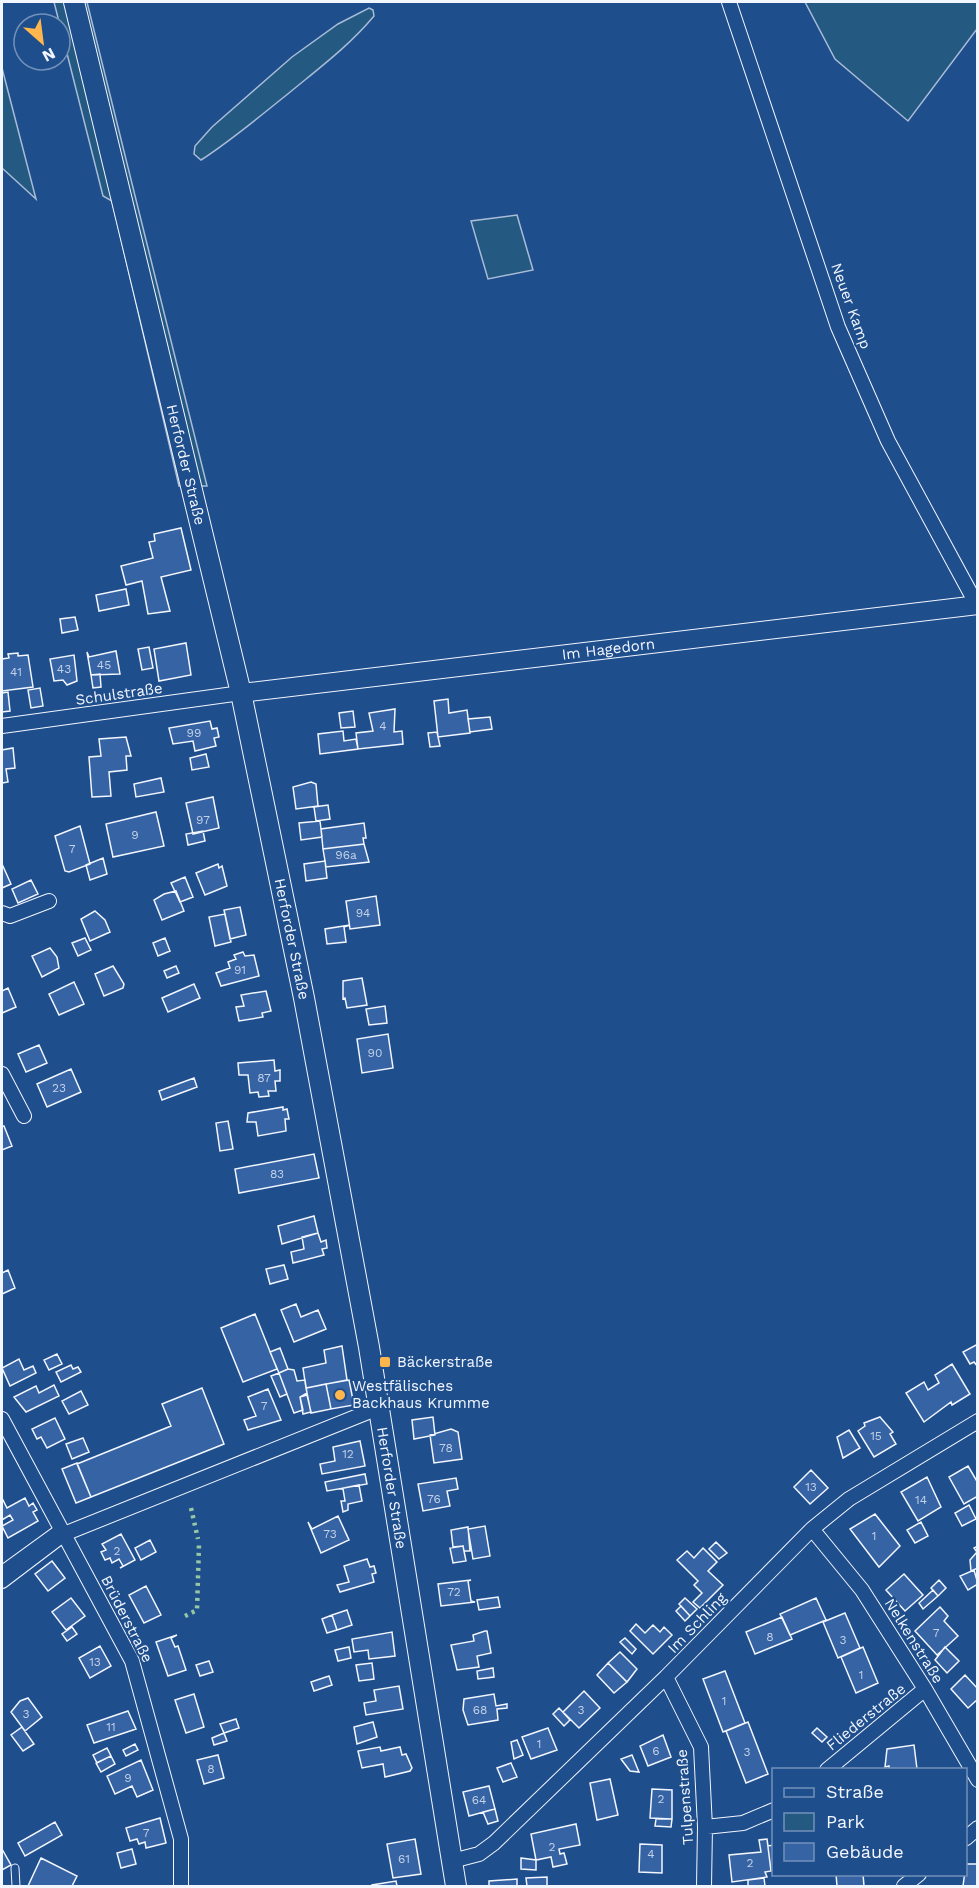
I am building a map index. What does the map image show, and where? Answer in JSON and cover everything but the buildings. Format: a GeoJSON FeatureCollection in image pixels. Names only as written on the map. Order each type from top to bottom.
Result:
{"type":"FeatureCollection","features":[{"type":"Feature","properties":{"kind":"main road","name":"Herforder Straße"},"geometry":{"type":"LineString","coordinates":[[74,2],[241,693],[304,998],[378,1408],[456,1887]]}},
{"type":"Feature","properties":{"kind":"street","name":"Neuer Kamp"},"geometry":{"type":"LineString","coordinates":[[729,2],[838,327],[888,441],[977,606]]}},
{"type":"Feature","properties":{"kind":"street","name":"Im Hagedorn"},"geometry":{"type":"LineString","coordinates":[[241,693],[977,606]]}},
{"type":"Feature","properties":{"kind":"street","name":"Schulstraße"},"geometry":{"type":"LineString","coordinates":[[2,726],[241,693]]}},
{"type":"Feature","properties":{"kind":"street"},"geometry":{"type":"LineString","coordinates":[[2,913],[10,916],[49,901]]}},
{"type":"Feature","properties":{"kind":"street"},"geometry":{"type":"LineString","coordinates":[[2,1074],[24,1116]]}},
{"type":"Feature","properties":{"kind":"street"},"geometry":{"type":"LineString","coordinates":[[2,1581],[62,1530],[378,1408]]}},
{"type":"Feature","properties":{"kind":"street","name":"Brüderstraße"},"geometry":{"type":"LineString","coordinates":[[2,1419],[132,1660],[181,1839],[181,1887]]}},
{"type":"Feature","properties":{"kind":"street","name":"Im Schling"},"geometry":{"type":"LineString","coordinates":[[452,1861],[479,1854],[494,1843],[666,1677],[812,1529],[849,1499],[976,1424]]}},
{"type":"Feature","properties":{"kind":"street","name":"Nelkenstraße"},"geometry":{"type":"LineString","coordinates":[[812,1529],[862,1590],[926,1689],[978,1780]]}},
{"type":"Feature","properties":{"kind":"street","name":"Tulpenstraße"},"geometry":{"type":"LineString","coordinates":[[666,1677],[701,1747],[705,1827],[704,1887]]}},
{"type":"Feature","properties":{"kind":"street","name":"Fliederstraße"},"geometry":{"type":"LineString","coordinates":[[829,1768],[926,1689]]}},
{"type":"Feature","properties":{"kind":"street"},"geometry":{"type":"LineString","coordinates":[[705,1827],[743,1823],[772,1811]]}},
{"type":"Feature","properties":{"kind":"street"},"geometry":{"type":"LineString","coordinates":[[904,1887],[918,1876]]}},
{"type":"Feature","properties":{"kind":"lane"},"geometry":{"type":"LineString","coordinates":[[2,1569],[62,1530]]}},
{"type":"Feature","properties":{"kind":"lane"},"geometry":{"type":"LineString","coordinates":[[15,1868],[16,1887]]}},
{"type":"Feature","properties":{"kind":"green space"},"geometry":{"type":"Polygon","coordinates":[[[54,2],[87,2],[207,486],[179,486],[112,201],[103,196],[72,72],[72,12],[57,12],[54,2]]]}},
{"type":"Feature","properties":{"kind":"green space"},"geometry":{"type":"Polygon","coordinates":[[[805,2],[977,2],[977,29],[908,121],[835,59],[805,2]]]}},
{"type":"Feature","properties":{"kind":"green space"},"geometry":{"type":"Polygon","coordinates":[[[369,8],[373,10],[374,16],[322,66],[246,128],[201,160],[194,154],[195,146],[212,127],[292,57],[338,24],[369,8]]]}},
{"type":"Feature","properties":{"kind":"green space"},"geometry":{"type":"Polygon","coordinates":[[[2,68],[36,199],[2,168],[2,68]]]}},
{"type":"Feature","properties":{"kind":"green space"},"geometry":{"type":"Polygon","coordinates":[[[517,215],[533,270],[488,279],[471,221],[517,215]]]}},
{"type":"Feature","properties":{"kind":"hedge"},"geometry":{"type":"LineString","coordinates":[[191,1508],[198,1539]]}},
{"type":"Feature","properties":{"kind":"hedge"},"geometry":{"type":"LineString","coordinates":[[185,1616],[197,1610],[199,1544]]}},
{"type":"Feature","properties":{"kind":"place","name":"Bäckerstraße"},"geometry":{"type":"Point","coordinates":[385,1362]}},
{"type":"Feature","properties":{"kind":"place","name":"Westfälisches Backhaus Krumme"},"geometry":{"type":"Point","coordinates":[340,1395]}}]}
